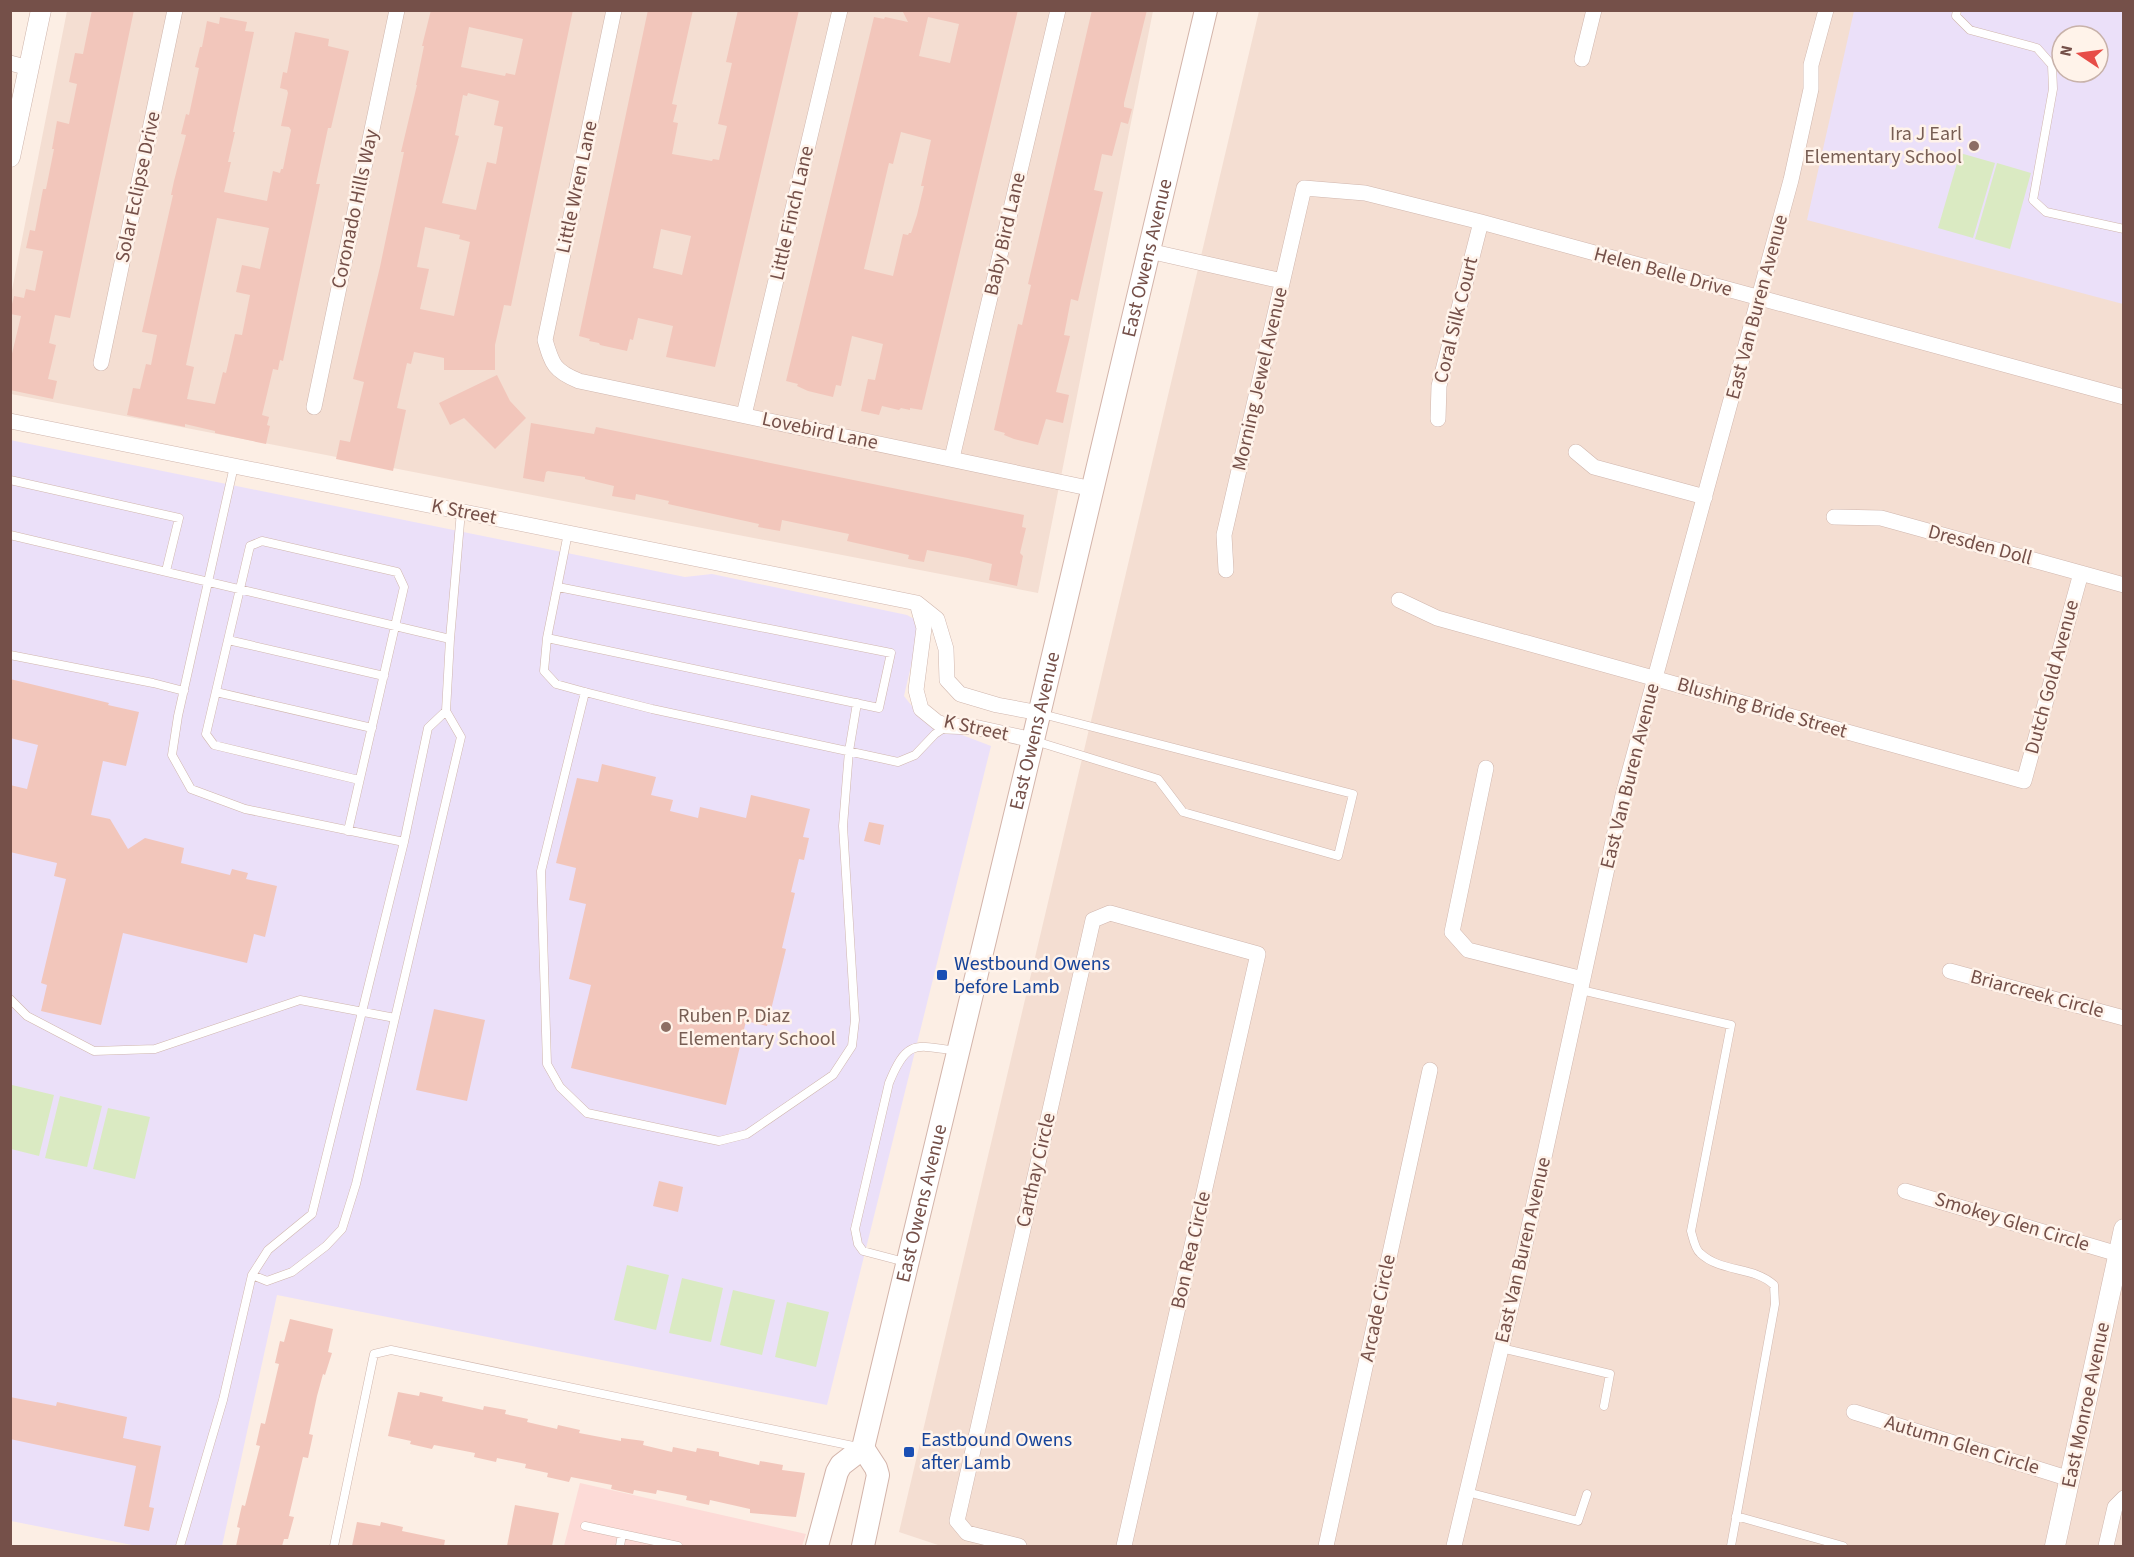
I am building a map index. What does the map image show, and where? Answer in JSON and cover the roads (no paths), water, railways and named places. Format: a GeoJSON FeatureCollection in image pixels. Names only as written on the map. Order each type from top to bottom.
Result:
{"type":"FeatureCollection","features":[{"type":"Feature","properties":{"kind":"main road","name":"East Owens Avenue"},"geometry":{"type":"LineString","coordinates":[[863,1448],[1034,740],[1206,10]]}},
{"type":"Feature","properties":{"kind":"main road"},"geometry":{"type":"LineString","coordinates":[[817,1546],[837,1472],[841,1465],[863,1448],[878,1475],[863,1546]]}},
{"type":"Feature","properties":{"kind":"street"},"geometry":{"type":"LineString","coordinates":[[10,157],[20,65],[41,10]]}},
{"type":"Feature","properties":{"kind":"street","name":"Solar Eclipse Drive"},"geometry":{"type":"LineString","coordinates":[[101,363],[175,10]]}},
{"type":"Feature","properties":{"kind":"street","name":"Little Wren Lane"},"geometry":{"type":"LineString","coordinates":[[552,363],[545,340],[614,10]]}},
{"type":"Feature","properties":{"kind":"street","name":"Little Finch Lane"},"geometry":{"type":"LineString","coordinates":[[744,415],[840,10]]}},
{"type":"Feature","properties":{"kind":"street","name":"Baby Bird Lane"},"geometry":{"type":"LineString","coordinates":[[952,458],[1058,10]]}},
{"type":"Feature","properties":{"kind":"street"},"geometry":{"type":"LineString","coordinates":[[1582,59],[1594,10]]}},
{"type":"Feature","properties":{"kind":"street","name":"East Van Buren Avenue"},"geometry":{"type":"LineString","coordinates":[[1454,1546],[1501,1348],[1623,795],[1791,180],[1811,89],[1811,65],[1826,10]]}},
{"type":"Feature","properties":{"kind":"street","name":"Coronado Hills Way"},"geometry":{"type":"LineString","coordinates":[[314,407],[397,11]]}},
{"type":"Feature","properties":{"kind":"street","name":"Helen Belle Drive"},"geometry":{"type":"LineString","coordinates":[[1304,188],[1365,193],[1480,222],[2124,397]]}},
{"type":"Feature","properties":{"kind":"street","name":"Morning Jewel Avenue"},"geometry":{"type":"LineString","coordinates":[[1226,570],[1224,535],[1304,188]]}},
{"type":"Feature","properties":{"kind":"street","name":"Coral Silk Court"},"geometry":{"type":"LineString","coordinates":[[1438,419],[1439,387],[1480,222]]}},
{"type":"Feature","properties":{"kind":"street"},"geometry":{"type":"LineString","coordinates":[[1149,250],[1282,281]]}},
{"type":"Feature","properties":{"kind":"street","name":"Lovebird Lane"},"geometry":{"type":"LineString","coordinates":[[552,363],[563,375],[579,381],[1093,489]]}},
{"type":"Feature","properties":{"kind":"street","name":"K Street"},"geometry":{"type":"LineString","coordinates":[[10,421],[917,603],[937,619],[946,649],[947,680],[960,694],[997,705],[1040,713]]}},
{"type":"Feature","properties":{"kind":"street"},"geometry":{"type":"LineString","coordinates":[[1576,453],[1594,467],[1705,497]]}},
{"type":"Feature","properties":{"kind":"street","name":"Dresden Doll"},"geometry":{"type":"LineString","coordinates":[[1834,518],[1881,518],[2124,585]]}},
{"type":"Feature","properties":{"kind":"street","name":"Dutch Gold Avenue"},"geometry":{"type":"LineString","coordinates":[[2024,781],[2081,573]]}},
{"type":"Feature","properties":{"kind":"street","name":"Blushing Bride Street"},"geometry":{"type":"LineString","coordinates":[[1399,600],[1437,618],[2024,781]]}},
{"type":"Feature","properties":{"kind":"street","name":"K Street"},"geometry":{"type":"LineString","coordinates":[[917,603],[924,628],[916,690],[921,709],[937,722],[947,726],[974,727],[1034,740]]}},
{"type":"Feature","properties":{"kind":"street"},"geometry":{"type":"LineString","coordinates":[[1486,768],[1452,932],[1468,950],[1582,985]]}},
{"type":"Feature","properties":{"kind":"street","name":"Carthay Circle"},"geometry":{"type":"LineString","coordinates":[[1019,1546],[967,1533],[957,1521],[1093,920],[1110,913],[1258,954]]}},
{"type":"Feature","properties":{"kind":"street","name":"Bon Rea Circle"},"geometry":{"type":"LineString","coordinates":[[1124,1546],[1258,954]]}},
{"type":"Feature","properties":{"kind":"street","name":"Briarcreek Circle"},"geometry":{"type":"LineString","coordinates":[[1950,970],[2124,1018]]}},
{"type":"Feature","properties":{"kind":"street","name":"Arcade Circle"},"geometry":{"type":"LineString","coordinates":[[1326,1546],[1430,1070]]}},
{"type":"Feature","properties":{"kind":"street","name":"Smokey Glen Circle"},"geometry":{"type":"LineString","coordinates":[[1905,1191],[2118,1254]]}},
{"type":"Feature","properties":{"kind":"street","name":"East Monroe Avenue"},"geometry":{"type":"LineString","coordinates":[[2055,1546],[2124,1229]]}},
{"type":"Feature","properties":{"kind":"street","name":"Autumn Glen Circle"},"geometry":{"type":"LineString","coordinates":[[1854,1412],[2070,1479]]}},
{"type":"Feature","properties":{"kind":"street"},"geometry":{"type":"LineString","coordinates":[[2106,1546],[2115,1507],[2123,1498]]}},
{"type":"Feature","properties":{"kind":"lane"},"geometry":{"type":"LineString","coordinates":[[1957,10],[1956,16],[1970,30],[2037,48],[2052,65],[2053,89],[2033,200],[2046,212],[2124,229]]}},
{"type":"Feature","properties":{"kind":"lane"},"geometry":{"type":"LineString","coordinates":[[234,466],[172,755],[191,789],[245,809],[404,842]]}},
{"type":"Feature","properties":{"kind":"lane"},"geometry":{"type":"LineString","coordinates":[[10,480],[179,518],[166,571]]}},
{"type":"Feature","properties":{"kind":"lane"},"geometry":{"type":"LineString","coordinates":[[252,1275],[267,1281],[292,1272],[326,1246],[342,1229],[356,1184],[461,737],[446,711],[461,512]]}},
{"type":"Feature","properties":{"kind":"lane"},"geometry":{"type":"LineString","coordinates":[[568,533],[547,638],[544,671],[556,684],[652,709],[898,762],[915,755],[935,734],[947,726]]}},
{"type":"Feature","properties":{"kind":"lane"},"geometry":{"type":"LineString","coordinates":[[10,535],[450,639]]}},
{"type":"Feature","properties":{"kind":"lane"},"geometry":{"type":"LineString","coordinates":[[348,831],[404,587],[397,572],[262,541],[250,546],[206,734],[214,745],[359,780]]}},
{"type":"Feature","properties":{"kind":"lane"},"geometry":{"type":"LineString","coordinates":[[547,638],[879,708],[891,653],[558,587]]}},
{"type":"Feature","properties":{"kind":"lane"},"geometry":{"type":"LineString","coordinates":[[228,640],[384,676]]}},
{"type":"Feature","properties":{"kind":"lane"},"geometry":{"type":"LineString","coordinates":[[10,655],[153,683],[184,692]]}},
{"type":"Feature","properties":{"kind":"lane"},"geometry":{"type":"LineString","coordinates":[[216,692],[372,728]]}},
{"type":"Feature","properties":{"kind":"lane"},"geometry":{"type":"LineString","coordinates":[[585,692],[541,871],[547,1064],[560,1087],[587,1113],[719,1140],[747,1134],[833,1075],[852,1047],[855,1020],[843,826],[849,751],[857,703]]}},
{"type":"Feature","properties":{"kind":"lane"},"geometry":{"type":"LineString","coordinates":[[180,1546],[223,1400],[252,1275],[268,1250],[312,1214],[404,842],[428,728],[446,711]]}},
{"type":"Feature","properties":{"kind":"lane"},"geometry":{"type":"LineString","coordinates":[[1034,740],[1158,779],[1183,812],[1338,856],[1353,794],[1040,713]]}},
{"type":"Feature","properties":{"kind":"lane"},"geometry":{"type":"LineString","coordinates":[[1582,985],[1731,1025],[1691,1231],[1698,1252],[1717,1264],[1765,1276],[1774,1285],[1775,1304],[1731,1546]]}},
{"type":"Feature","properties":{"kind":"lane"},"geometry":{"type":"LineString","coordinates":[[10,999],[27,1016],[94,1052],[155,1049],[300,1000],[395,1018]]}},
{"type":"Feature","properties":{"kind":"lane"},"geometry":{"type":"LineString","coordinates":[[908,1263],[863,1251],[855,1237],[855,1229],[890,1083],[897,1063],[913,1048],[920,1045],[958,1052]]}},
{"type":"Feature","properties":{"kind":"lane"},"geometry":{"type":"LineString","coordinates":[[1501,1348],[1610,1374],[1604,1406]]}},
{"type":"Feature","properties":{"kind":"lane"},"geometry":{"type":"LineString","coordinates":[[334,1546],[374,1354],[379,1351],[391,1350],[863,1448]]}},
{"type":"Feature","properties":{"kind":"lane"},"geometry":{"type":"LineString","coordinates":[[1467,1492],[1578,1521],[1587,1494]]}},
{"type":"Feature","properties":{"kind":"lane"},"geometry":{"type":"LineString","coordinates":[[1736,1516],[1843,1546]]}},
{"type":"Feature","properties":{"kind":"lane"},"geometry":{"type":"LineString","coordinates":[[585,1526],[678,1546]]}},
{"type":"Feature","properties":{"kind":"lane"},"geometry":{"type":"LineString","coordinates":[[620,1546],[622,1534]]}},
{"type":"Feature","properties":{"kind":"place","name":"Ira J Earl Elementary School"},"geometry":{"type":"Point","coordinates":[1974,146]}},
{"type":"Feature","properties":{"kind":"place","name":"Westbound Owens before Lamb"},"geometry":{"type":"Point","coordinates":[942,975]}},
{"type":"Feature","properties":{"kind":"place","name":"Ruben P. Diaz Elementary School"},"geometry":{"type":"Point","coordinates":[666,1027]}},
{"type":"Feature","properties":{"kind":"place","name":"Eastbound Owens after Lamb"},"geometry":{"type":"Point","coordinates":[909,1452]}}]}
